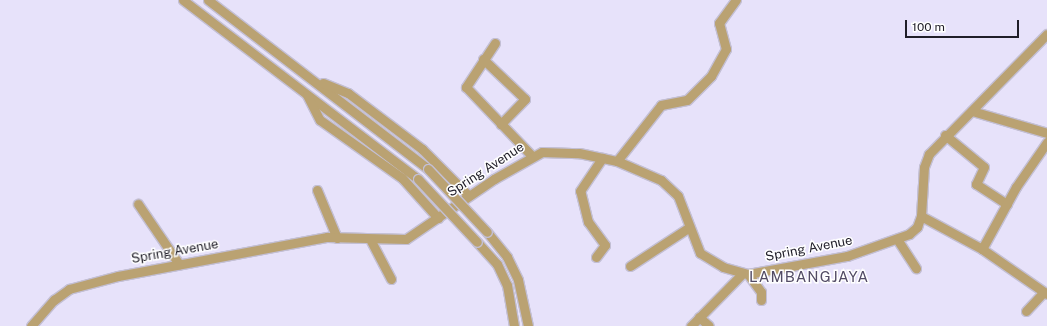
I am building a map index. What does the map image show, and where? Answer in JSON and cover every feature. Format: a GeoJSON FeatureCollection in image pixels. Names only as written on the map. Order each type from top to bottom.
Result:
{"type":"FeatureCollection","features":[{"type":"Feature","properties":{"kind":"street"},"geometry":{"type":"LineString","coordinates":[[182,0],[306,92],[418,179],[497,264],[507,285],[514,326]]}},
{"type":"Feature","properties":{"kind":"street"},"geometry":{"type":"LineString","coordinates":[[208,0],[316,80],[428,169],[487,232],[507,257],[518,280],[528,326]]}},
{"type":"Feature","properties":{"kind":"street"},"geometry":{"type":"LineString","coordinates":[[617,161],[661,105],[687,100],[711,76],[726,49],[719,22],[736,0]]}},
{"type":"Feature","properties":{"kind":"street","name":"Spring Avenue"},"geometry":{"type":"LineString","coordinates":[[30,326],[54,300],[70,289],[179,264],[337,238],[372,240],[406,239],[531,155],[557,151],[617,161],[672,187],[688,228],[700,253],[714,264],[745,274],[847,256],[897,239],[914,230],[921,216],[925,160],[945,135],[972,111],[1046,38]]}},
{"type":"Feature","properties":{"kind":"street"},"geometry":{"type":"LineString","coordinates":[[495,43],[483,59],[466,87],[531,155]]}},
{"type":"Feature","properties":{"kind":"street"},"geometry":{"type":"LineString","coordinates":[[483,59],[525,99],[501,124]]}},
{"type":"Feature","properties":{"kind":"street"},"geometry":{"type":"LineString","coordinates":[[316,80],[348,92],[422,149],[469,196]]}},
{"type":"Feature","properties":{"kind":"street"},"geometry":{"type":"LineString","coordinates":[[306,92],[320,120],[402,178],[438,218]]}},
{"type":"Feature","properties":{"kind":"street"},"geometry":{"type":"LineString","coordinates":[[972,111],[1047,133]]}},
{"type":"Feature","properties":{"kind":"street"},"geometry":{"type":"LineString","coordinates":[[945,135],[984,166],[976,184],[1007,204]]}},
{"type":"Feature","properties":{"kind":"street"},"geometry":{"type":"LineString","coordinates":[[982,249],[1007,204],[1047,142]]}},
{"type":"Feature","properties":{"kind":"street"},"geometry":{"type":"LineString","coordinates":[[596,256],[605,245],[588,222],[580,191],[602,158]]}},
{"type":"Feature","properties":{"kind":"street"},"geometry":{"type":"LineString","coordinates":[[317,190],[337,238]]}},
{"type":"Feature","properties":{"kind":"street"},"geometry":{"type":"LineString","coordinates":[[138,204],[179,264]]}},
{"type":"Feature","properties":{"kind":"street"},"geometry":{"type":"LineString","coordinates":[[921,216],[982,249],[1045,290],[1026,311]]}},
{"type":"Feature","properties":{"kind":"street"},"geometry":{"type":"LineString","coordinates":[[630,266],[688,228]]}},
{"type":"Feature","properties":{"kind":"street"},"geometry":{"type":"LineString","coordinates":[[897,239],[916,268]]}},
{"type":"Feature","properties":{"kind":"street"},"geometry":{"type":"LineString","coordinates":[[372,240],[391,279]]}},
{"type":"Feature","properties":{"kind":"street"},"geometry":{"type":"LineString","coordinates":[[691,326],[745,274],[761,292],[761,300]]}},
{"type":"Feature","properties":{"kind":"street"},"geometry":{"type":"LineString","coordinates":[[699,317],[709,326]]}},
{"type":"Feature","properties":{"kind":"district","name":"LAMBANGJAYA"},"geometry":{"type":"Point","coordinates":[809,277]}}]}
